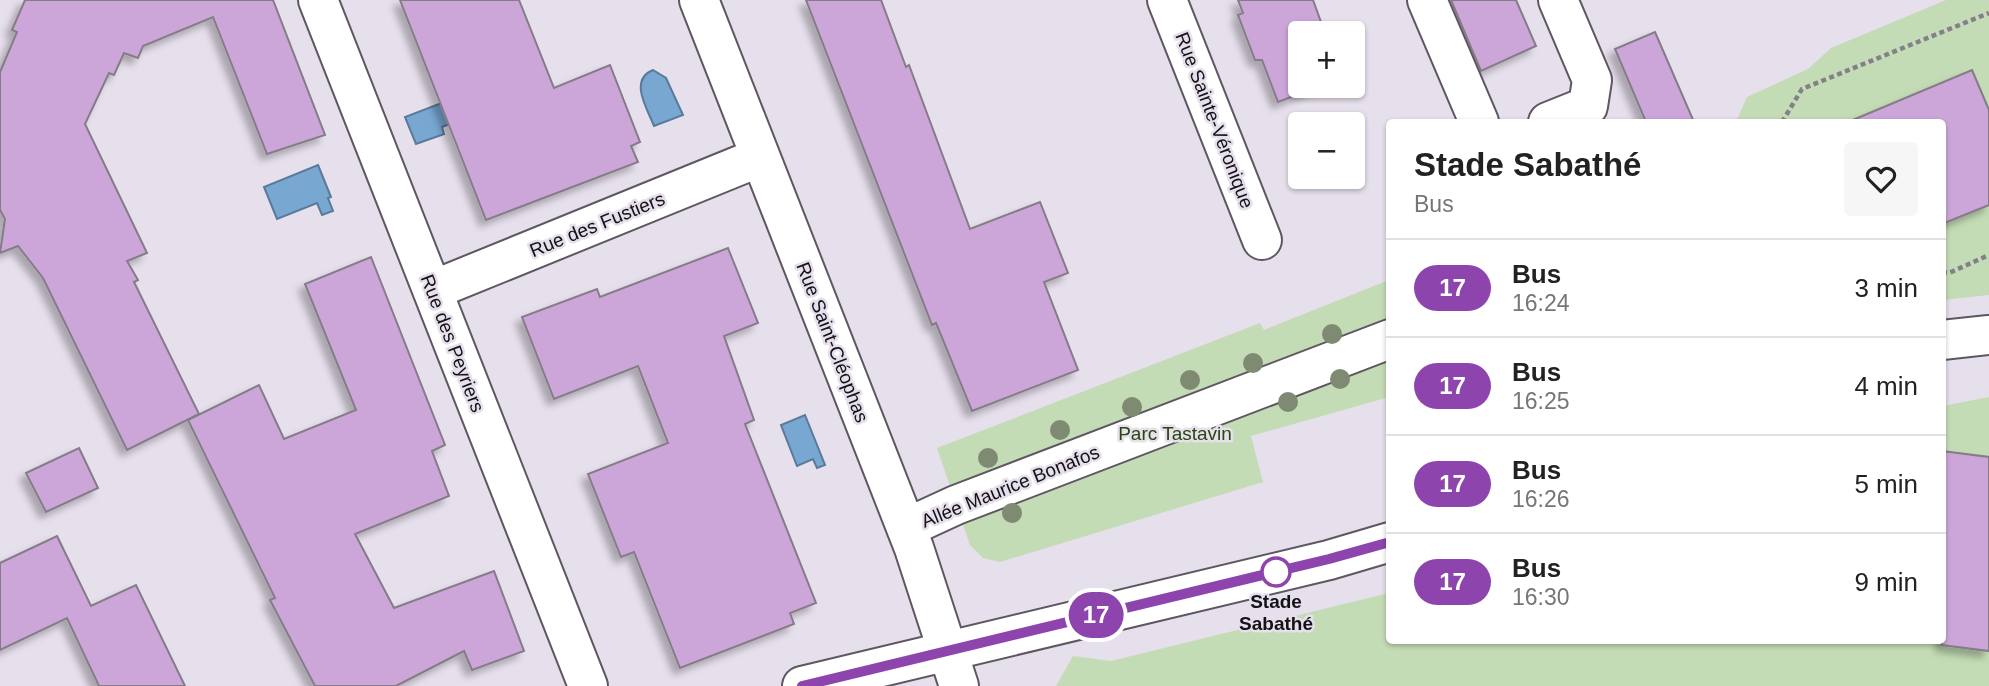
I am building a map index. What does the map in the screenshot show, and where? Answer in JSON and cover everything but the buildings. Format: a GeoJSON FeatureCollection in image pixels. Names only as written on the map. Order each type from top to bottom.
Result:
{"type":"FeatureCollection","features":[{"type":"Feature","properties":{"kind":"street","name":"Rue des Peyriers"},"geometry":{"type":"LineString","coordinates":[[318,0],[588,686]]}},
{"type":"Feature","properties":{"kind":"street","name":"Rue Saint-Cléophas"},"geometry":{"type":"LineString","coordinates":[[699,0],[906,528],[959,686]]}},
{"type":"Feature","properties":{"kind":"street","name":"Rue Sainte-Véronique"},"geometry":{"type":"LineString","coordinates":[[1167,0],[1262,240]]}},
{"type":"Feature","properties":{"kind":"street"},"geometry":{"type":"LineString","coordinates":[[1427,0],[1478,119]]}},
{"type":"Feature","properties":{"kind":"street"},"geometry":{"type":"LineString","coordinates":[[1556,119],[1588,106],[1592,80],[1558,0]]}},
{"type":"Feature","properties":{"kind":"street","name":"Rue des Fustiers"},"geometry":{"type":"LineString","coordinates":[[433,290],[760,157]]}},
{"type":"Feature","properties":{"kind":"street"},"geometry":{"type":"LineString","coordinates":[[1946,340],[1989,335]]}},
{"type":"Feature","properties":{"kind":"street","name":"Allée Maurice Bonafos"},"geometry":{"type":"LineString","coordinates":[[906,528],[956,505],[1386,341]]}},
{"type":"Feature","properties":{"kind":"street"},"geometry":{"type":"LineString","coordinates":[[802,686],[1386,543]]}},
{"type":"Feature","properties":{"kind":"path"},"geometry":{"type":"LineString","coordinates":[[1784,119],[1802,89],[1989,13]]}},
{"type":"Feature","properties":{"kind":"path"},"geometry":{"type":"LineString","coordinates":[[1946,273],[1989,255]]}},
{"type":"Feature","properties":{"kind":"green space"},"geometry":{"type":"Polygon","coordinates":[[[1946,0],[1989,0],[1989,295],[1946,300],[1946,119],[1737,119],[1747,97],[1808,69],[1831,48],[1946,0]]]}},
{"type":"Feature","properties":{"kind":"green space","name":"Parc Tastavin"},"geometry":{"type":"Polygon","coordinates":[[[1386,281],[1386,398],[1251,436],[1263,482],[1000,562],[983,558],[970,545],[937,448],[1260,323],[1264,330],[1386,281]]]}},
{"type":"Feature","properties":{"kind":"green space","name":"Stade Sabathé"},"geometry":{"type":"Polygon","coordinates":[[[1989,397],[1989,686],[1056,686],[1073,656],[1111,661],[1386,594],[1386,644],[1946,644],[1946,405],[1989,397]]]}},
{"type":"Feature","properties":{"kind":"water"},"geometry":{"type":"Polygon","coordinates":[[[653,70],[666,78],[683,115],[654,126],[644,104],[641,88],[646,75],[653,70]]]}},
{"type":"Feature","properties":{"kind":"water"},"geometry":{"type":"Polygon","coordinates":[[[452,99],[460,120],[442,127],[444,134],[416,144],[405,117],[452,99]]]}},
{"type":"Feature","properties":{"kind":"water"},"geometry":{"type":"Polygon","coordinates":[[[318,165],[331,197],[328,198],[333,211],[322,215],[317,203],[277,219],[264,187],[318,165]]]}},
{"type":"Feature","properties":{"kind":"water"},"geometry":{"type":"Polygon","coordinates":[[[805,415],[825,465],[817,468],[813,459],[797,466],[781,425],[805,415]]]}},
{"type":"Feature","properties":{"kind":"bus line","name":"17"},"geometry":{"type":"LineString","coordinates":[[802,686],[1386,543]]}},
{"type":"Feature","properties":{"kind":"place","name":"Stade Sabathé"},"geometry":{"type":"Point","coordinates":[1276,572]}}]}
